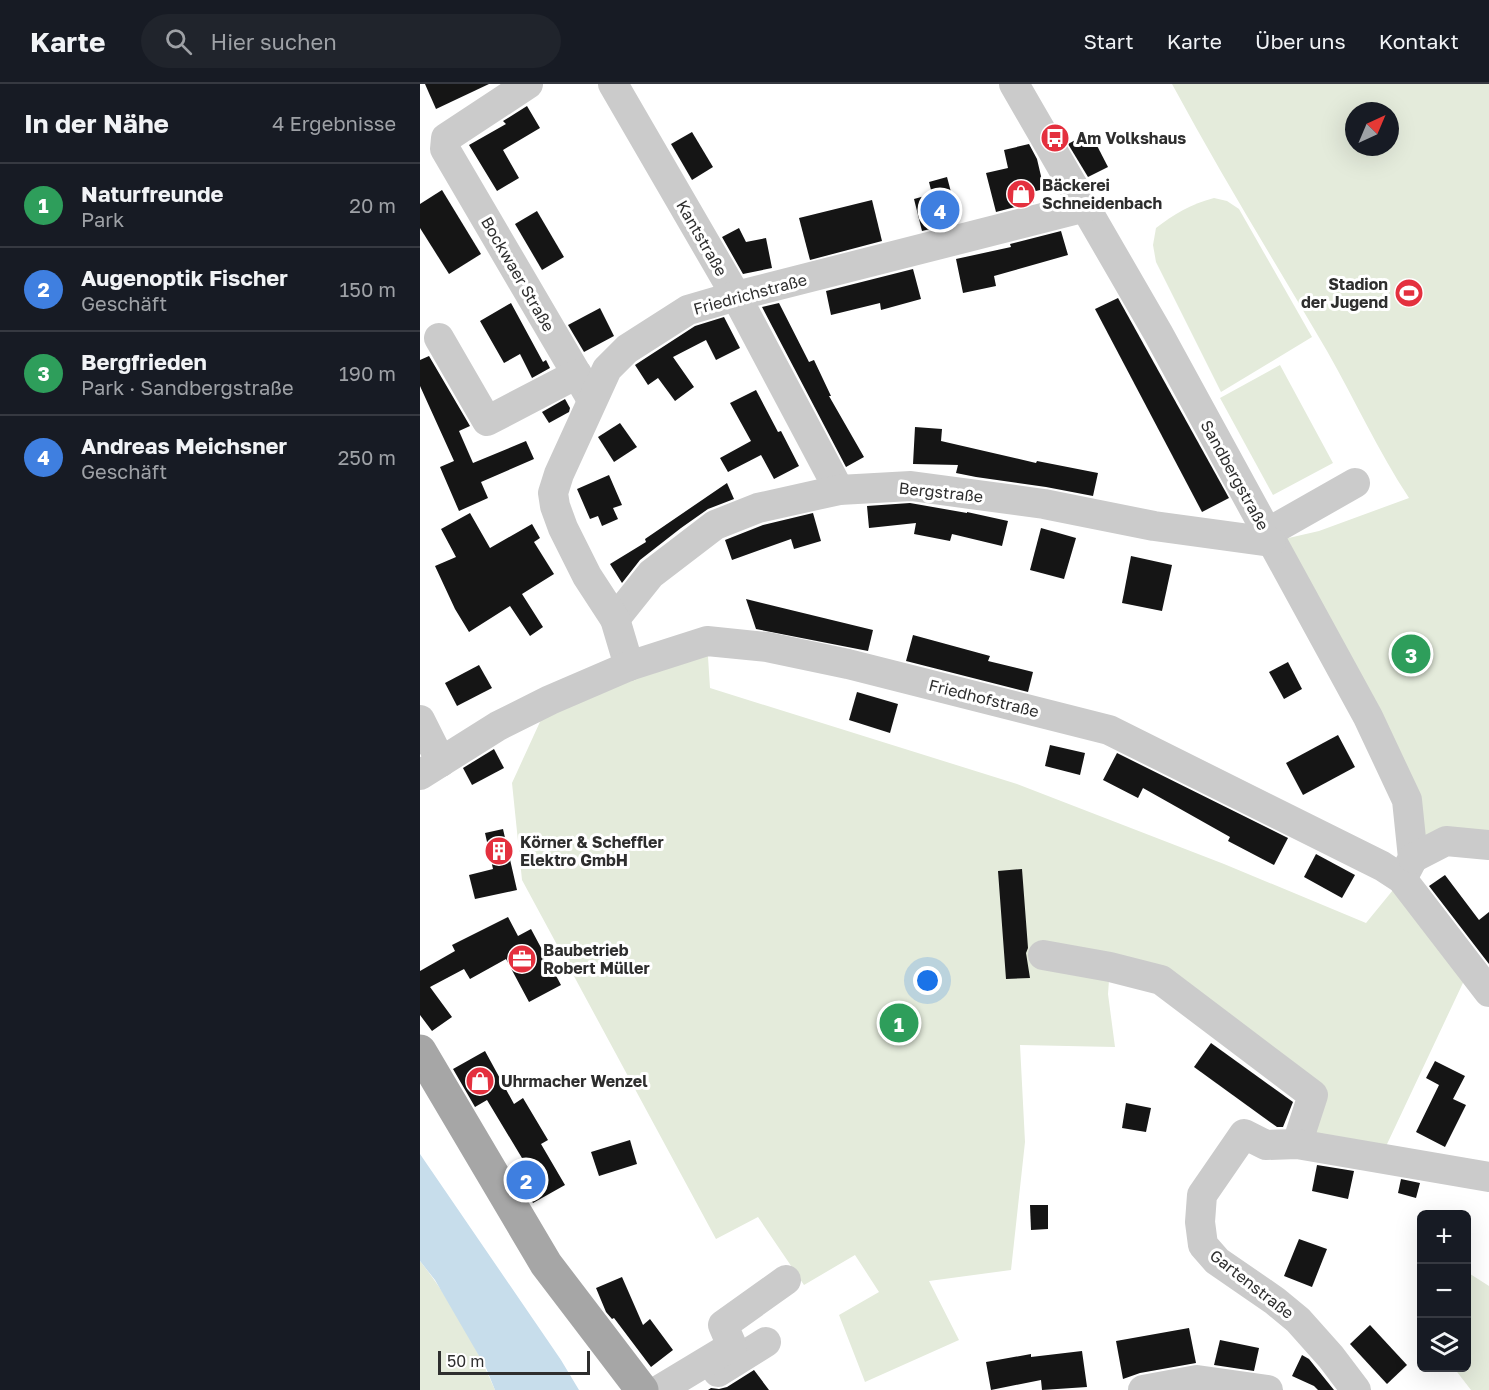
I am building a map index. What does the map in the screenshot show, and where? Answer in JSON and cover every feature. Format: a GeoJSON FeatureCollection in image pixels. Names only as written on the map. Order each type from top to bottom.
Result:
{"type":"FeatureCollection","features":[{"type":"Feature","properties":{"kind":"main road"},"geometry":{"type":"LineString","coordinates":[[420,1051],[546,1264],[642,1390]]}},
{"type":"Feature","properties":{"kind":"street","name":"Kantstraße"},"geometry":{"type":"LineString","coordinates":[[613,84],[736,296],[839,490]]}},
{"type":"Feature","properties":{"kind":"street","name":"Sandbergstraße"},"geometry":{"type":"LineString","coordinates":[[1014,84],[1158,333],[1368,717],[1407,800],[1407,869]]}},
{"type":"Feature","properties":{"kind":"street","name":"Bockwaer Straße"},"geometry":{"type":"LineString","coordinates":[[522,88],[446,138],[445,149],[592,400]]}},
{"type":"Feature","properties":{"kind":"street","name":"Friedrichstraße"},"geometry":{"type":"LineString","coordinates":[[629,666],[615,618],[577,557],[563,528],[553,493],[559,474],[592,400],[608,369],[627,349],[688,310],[1086,207]]}},
{"type":"Feature","properties":{"kind":"street"},"geometry":{"type":"LineString","coordinates":[[439,338],[488,421],[577,374]]}},
{"type":"Feature","properties":{"kind":"street"},"geometry":{"type":"LineString","coordinates":[[1269,538],[1355,483]]}},
{"type":"Feature","properties":{"kind":"street","name":"Bergstraße"},"geometry":{"type":"LineString","coordinates":[[615,618],[651,574],[715,525],[758,507],[839,490],[911,486],[1044,504],[1154,526],[1269,538]]}},
{"type":"Feature","properties":{"kind":"street","name":"Friedhofstraße"},"geometry":{"type":"LineString","coordinates":[[430,769],[498,726],[550,700],[629,666],[707,641],[767,647],[848,664],[1109,730],[1382,866],[1407,869],[1489,992]]}},
{"type":"Feature","properties":{"kind":"street"},"geometry":{"type":"LineString","coordinates":[[420,720],[430,769]]}},
{"type":"Feature","properties":{"kind":"street"},"geometry":{"type":"LineString","coordinates":[[1407,869],[1446,841],[1489,845]]}},
{"type":"Feature","properties":{"kind":"street"},"geometry":{"type":"LineString","coordinates":[[1043,955],[1110,967],[1161,980],[1314,1095],[1297,1144]]}},
{"type":"Feature","properties":{"kind":"street","name":"Gartenstraße"},"geometry":{"type":"LineString","coordinates":[[1356,1390],[1331,1357],[1298,1320],[1275,1301],[1217,1261],[1203,1245],[1200,1222],[1203,1195],[1244,1134],[1266,1145],[1297,1144],[1489,1177]]}},
{"type":"Feature","properties":{"kind":"street"},"geometry":{"type":"LineString","coordinates":[[659,1390],[732,1346],[723,1325],[786,1280]]}},
{"type":"Feature","properties":{"kind":"street"},"geometry":{"type":"LineString","coordinates":[[689,1390],[766,1342]]}},
{"type":"Feature","properties":{"kind":"street"},"geometry":{"type":"LineString","coordinates":[[1143,1390],[1197,1380],[1268,1390]]}},
{"type":"Feature","properties":{"kind":"green space"},"geometry":{"type":"Polygon","coordinates":[[[1172,84],[1489,84],[1489,845],[1413,858],[1407,800],[1271,542],[1319,531],[1409,498],[1327,351],[1172,84]]]}},
{"type":"Feature","properties":{"kind":"green space"},"geometry":{"type":"Polygon","coordinates":[[[1214,198],[1227,201],[1239,209],[1312,337],[1221,392],[1156,262],[1153,245],[1156,228],[1183,210],[1214,198]]]}},
{"type":"Feature","properties":{"kind":"green space"},"geometry":{"type":"Polygon","coordinates":[[[1280,365],[1333,463],[1273,495],[1220,398],[1280,365]]]}},
{"type":"Feature","properties":{"kind":"green space"},"geometry":{"type":"Polygon","coordinates":[[[707,641],[710,688],[1017,784],[1224,864],[1366,923],[1402,879],[1470,968],[1380,1159],[1297,1144],[1313,1094],[1161,980],[1110,967],[1108,994],[1115,1047],[1020,1045],[1025,1142],[1011,1270],[929,1281],[959,1340],[865,1382],[839,1315],[879,1292],[855,1255],[804,1285],[758,1217],[716,1239],[522,880],[512,783],[550,700],[707,641]]]}},
{"type":"Feature","properties":{"kind":"green space"},"geometry":{"type":"Polygon","coordinates":[[[420,1261],[462,1323],[495,1390],[420,1390],[420,1261]]]}},
{"type":"Feature","properties":{"kind":"green space"},"geometry":{"type":"Polygon","coordinates":[[[1471,1275],[1489,1286],[1489,1390],[1471,1390],[1457,1372],[1471,1372],[1471,1275]]]}},
{"type":"Feature","properties":{"kind":"water"},"geometry":{"type":"Polygon","coordinates":[[[420,1154],[561,1360],[579,1390],[495,1390],[486,1368],[435,1280],[420,1261],[420,1154]]]}},
{"type":"Feature","properties":{"kind":"building"},"geometry":{"type":"Polygon","coordinates":[[[425,84],[489,84],[436,109],[425,84]]]}},
{"type":"Feature","properties":{"kind":"building"},"geometry":{"type":"Polygon","coordinates":[[[527,106],[540,128],[503,150],[519,178],[497,191],[469,145],[506,124],[503,121],[527,106]]]}},
{"type":"Feature","properties":{"kind":"building"},"geometry":{"type":"Polygon","coordinates":[[[692,132],[713,167],[692,180],[671,144],[692,132]]]}},
{"type":"Feature","properties":{"kind":"building"},"geometry":{"type":"Polygon","coordinates":[[[1090,132],[1108,167],[1088,177],[1068,144],[1090,132]]]}},
{"type":"Feature","properties":{"kind":"building"},"geometry":{"type":"Polygon","coordinates":[[[1029,144],[1037,159],[1044,189],[1032,192],[1034,202],[996,212],[986,173],[1008,168],[1004,150],[1029,144]]]}},
{"type":"Feature","properties":{"kind":"building"},"geometry":{"type":"Polygon","coordinates":[[[947,177],[959,222],[922,231],[914,199],[932,194],[929,182],[947,177]]]}},
{"type":"Feature","properties":{"kind":"building"},"geometry":{"type":"Polygon","coordinates":[[[442,190],[481,254],[449,274],[420,228],[420,204],[442,190]]]}},
{"type":"Feature","properties":{"kind":"building"},"geometry":{"type":"Polygon","coordinates":[[[872,200],[882,241],[810,260],[799,218],[872,200]]]}},
{"type":"Feature","properties":{"kind":"building"},"geometry":{"type":"Polygon","coordinates":[[[537,211],[564,257],[542,270],[515,224],[537,211]]]}},
{"type":"Feature","properties":{"kind":"building"},"geometry":{"type":"Polygon","coordinates":[[[739,228],[746,242],[766,238],[772,268],[743,274],[722,237],[739,228]]]}},
{"type":"Feature","properties":{"kind":"building"},"geometry":{"type":"Polygon","coordinates":[[[1061,231],[1068,255],[994,276],[996,286],[963,293],[956,259],[1011,247],[1010,244],[1061,231]]]}},
{"type":"Feature","properties":{"kind":"building"},"geometry":{"type":"Polygon","coordinates":[[[913,269],[921,299],[881,310],[880,303],[831,315],[826,291],[913,269]]]}},
{"type":"Feature","properties":{"kind":"building"},"geometry":{"type":"Polygon","coordinates":[[[1118,298],[1229,498],[1202,512],[1095,309],[1118,298]]]}},
{"type":"Feature","properties":{"kind":"building"},"geometry":{"type":"Polygon","coordinates":[[[511,303],[543,362],[546,360],[550,368],[532,378],[520,354],[504,363],[480,321],[511,303]]]}},
{"type":"Feature","properties":{"kind":"building"},"geometry":{"type":"Polygon","coordinates":[[[779,303],[809,362],[814,360],[831,396],[829,396],[864,457],[846,467],[762,307],[779,303]]]}},
{"type":"Feature","properties":{"kind":"building"},"geometry":{"type":"Polygon","coordinates":[[[600,308],[614,336],[584,352],[568,325],[600,308]]]}},
{"type":"Feature","properties":{"kind":"building"},"geometry":{"type":"Polygon","coordinates":[[[724,317],[740,348],[716,360],[706,340],[673,357],[694,387],[675,401],[658,378],[648,385],[635,365],[695,326],[724,317]]]}},
{"type":"Feature","properties":{"kind":"building"},"geometry":{"type":"Polygon","coordinates":[[[429,356],[470,426],[459,431],[473,463],[526,441],[534,459],[481,482],[488,498],[459,511],[440,467],[454,461],[420,386],[420,360],[429,356]]]}},
{"type":"Feature","properties":{"kind":"building"},"geometry":{"type":"Polygon","coordinates":[[[756,390],[799,466],[774,479],[761,455],[728,472],[720,458],[751,441],[730,403],[756,390]]]}},
{"type":"Feature","properties":{"kind":"building"},"geometry":{"type":"Polygon","coordinates":[[[565,399],[570,408],[569,412],[549,423],[542,412],[565,399]]]}},
{"type":"Feature","properties":{"kind":"building"},"geometry":{"type":"Polygon","coordinates":[[[620,423],[637,447],[614,462],[598,437],[620,423]]]}},
{"type":"Feature","properties":{"kind":"building"},"geometry":{"type":"Polygon","coordinates":[[[915,427],[942,429],[941,441],[1036,463],[1037,461],[1098,473],[1093,496],[956,473],[958,465],[913,464],[915,427]]]}},
{"type":"Feature","properties":{"kind":"building"},"geometry":{"type":"Polygon","coordinates":[[[609,475],[622,505],[613,508],[618,519],[602,526],[598,516],[590,519],[577,489],[609,475]]]}},
{"type":"Feature","properties":{"kind":"building"},"geometry":{"type":"Polygon","coordinates":[[[727,483],[734,499],[708,509],[681,528],[640,560],[622,583],[610,564],[646,542],[645,539],[727,483]]]}},
{"type":"Feature","properties":{"kind":"building"},"geometry":{"type":"Polygon","coordinates":[[[910,503],[1008,521],[1002,546],[952,534],[950,541],[914,534],[916,523],[869,528],[867,506],[910,503]]]}},
{"type":"Feature","properties":{"kind":"building"},"geometry":{"type":"Polygon","coordinates":[[[470,513],[490,548],[532,524],[540,538],[534,542],[554,574],[522,594],[543,627],[530,636],[510,606],[469,632],[455,609],[435,566],[456,557],[441,529],[470,513]]]}},
{"type":"Feature","properties":{"kind":"building"},"geometry":{"type":"Polygon","coordinates":[[[813,513],[821,541],[794,549],[791,539],[732,560],[725,540],[763,525],[813,513]]]}},
{"type":"Feature","properties":{"kind":"building"},"geometry":{"type":"Polygon","coordinates":[[[1041,528],[1076,538],[1064,579],[1030,570],[1041,528]]]}},
{"type":"Feature","properties":{"kind":"building"},"geometry":{"type":"Polygon","coordinates":[[[1131,556],[1172,565],[1162,611],[1122,603],[1131,556]]]}},
{"type":"Feature","properties":{"kind":"building"},"geometry":{"type":"Polygon","coordinates":[[[746,599],[873,630],[868,651],[756,629],[746,599]]]}},
{"type":"Feature","properties":{"kind":"building"},"geometry":{"type":"Polygon","coordinates":[[[913,635],[990,656],[988,661],[1033,672],[1028,692],[906,661],[913,635]]]}},
{"type":"Feature","properties":{"kind":"building"},"geometry":{"type":"Polygon","coordinates":[[[1288,662],[1302,689],[1284,699],[1269,672],[1288,662]]]}},
{"type":"Feature","properties":{"kind":"building"},"geometry":{"type":"Polygon","coordinates":[[[479,665],[492,688],[457,706],[445,683],[479,665]]]}},
{"type":"Feature","properties":{"kind":"building"},"geometry":{"type":"Polygon","coordinates":[[[857,692],[898,704],[890,733],[849,720],[857,692]]]}},
{"type":"Feature","properties":{"kind":"building"},"geometry":{"type":"Polygon","coordinates":[[[1338,735],[1355,767],[1303,795],[1286,763],[1338,735]]]}},
{"type":"Feature","properties":{"kind":"building"},"geometry":{"type":"Polygon","coordinates":[[[1050,745],[1085,753],[1080,775],[1045,766],[1050,745]]]}},
{"type":"Feature","properties":{"kind":"building"},"geometry":{"type":"Polygon","coordinates":[[[494,749],[504,768],[472,785],[463,768],[494,749]]]}},
{"type":"Feature","properties":{"kind":"building"},"geometry":{"type":"Polygon","coordinates":[[[1117,753],[1288,838],[1274,865],[1228,841],[1230,837],[1143,788],[1138,798],[1103,780],[1117,753]]]}},
{"type":"Feature","properties":{"kind":"building","name":"Körner & Scheffler Elektro GmbH"},"geometry":{"type":"Polygon","coordinates":[[[503,829],[517,890],[475,899],[469,875],[493,869],[485,833],[503,829]]]}},
{"type":"Feature","properties":{"kind":"building"},"geometry":{"type":"Polygon","coordinates":[[[1316,854],[1355,875],[1342,898],[1304,877],[1316,854]]]}},
{"type":"Feature","properties":{"kind":"building"},"geometry":{"type":"Polygon","coordinates":[[[1022,869],[1028,948],[1026,953],[1030,978],[1006,979],[998,871],[1022,869]]]}},
{"type":"Feature","properties":{"kind":"building"},"geometry":{"type":"Polygon","coordinates":[[[1445,875],[1479,920],[1489,912],[1489,964],[1429,886],[1445,875]]]}},
{"type":"Feature","properties":{"kind":"building"},"geometry":{"type":"Polygon","coordinates":[[[508,917],[518,936],[531,929],[561,985],[529,1002],[506,959],[470,979],[464,969],[430,987],[452,1017],[432,1031],[420,1015],[420,971],[455,951],[452,945],[508,917]]]}},
{"type":"Feature","properties":{"kind":"building"},"geometry":{"type":"Polygon","coordinates":[[[1211,1043],[1293,1102],[1283,1127],[1277,1127],[1194,1067],[1211,1043]]]}},
{"type":"Feature","properties":{"kind":"building"},"geometry":{"type":"Polygon","coordinates":[[[485,1051],[514,1104],[523,1098],[548,1140],[541,1144],[565,1185],[533,1203],[517,1175],[528,1168],[487,1100],[475,1107],[453,1069],[485,1051]]]}},
{"type":"Feature","properties":{"kind":"building"},"geometry":{"type":"Polygon","coordinates":[[[1435,1061],[1465,1076],[1453,1099],[1466,1105],[1445,1147],[1416,1132],[1439,1085],[1426,1078],[1435,1061]]]}},
{"type":"Feature","properties":{"kind":"building"},"geometry":{"type":"Polygon","coordinates":[[[1126,1103],[1151,1108],[1146,1132],[1122,1128],[1126,1103]]]}},
{"type":"Feature","properties":{"kind":"building"},"geometry":{"type":"Polygon","coordinates":[[[630,1140],[637,1164],[599,1176],[591,1152],[630,1140]]]}},
{"type":"Feature","properties":{"kind":"building"},"geometry":{"type":"Polygon","coordinates":[[[1317,1165],[1354,1171],[1348,1199],[1312,1191],[1317,1165]]]}},
{"type":"Feature","properties":{"kind":"building"},"geometry":{"type":"Polygon","coordinates":[[[1401,1179],[1420,1183],[1416,1198],[1398,1193],[1401,1179]]]}},
{"type":"Feature","properties":{"kind":"building"},"geometry":{"type":"Polygon","coordinates":[[[1030,1205],[1048,1205],[1048,1229],[1031,1230],[1030,1205]]]}},
{"type":"Feature","properties":{"kind":"building"},"geometry":{"type":"Polygon","coordinates":[[[1299,1239],[1327,1249],[1312,1287],[1284,1276],[1299,1239]]]}},
{"type":"Feature","properties":{"kind":"building"},"geometry":{"type":"Polygon","coordinates":[[[622,1277],[643,1325],[650,1319],[673,1350],[651,1367],[614,1318],[612,1319],[606,1312],[596,1288],[622,1277]]]}},
{"type":"Feature","properties":{"kind":"building"},"geometry":{"type":"Polygon","coordinates":[[[1370,1325],[1407,1365],[1387,1384],[1350,1344],[1370,1325]]]}},
{"type":"Feature","properties":{"kind":"building"},"geometry":{"type":"Polygon","coordinates":[[[1189,1328],[1196,1363],[1140,1373],[1123,1379],[1116,1341],[1189,1328]]]}},
{"type":"Feature","properties":{"kind":"building"},"geometry":{"type":"Polygon","coordinates":[[[1220,1340],[1259,1348],[1254,1371],[1214,1365],[1220,1340]]]}},
{"type":"Feature","properties":{"kind":"building"},"geometry":{"type":"Polygon","coordinates":[[[1082,1351],[1087,1387],[1042,1390],[1041,1380],[991,1390],[986,1362],[1031,1354],[1031,1357],[1082,1351]]]}},
{"type":"Feature","properties":{"kind":"building"},"geometry":{"type":"Polygon","coordinates":[[[1302,1355],[1309,1359],[1334,1390],[1318,1390],[1292,1376],[1302,1355]]]}},
{"type":"Feature","properties":{"kind":"building"},"geometry":{"type":"Polygon","coordinates":[[[754,1370],[769,1390],[708,1390],[727,1387],[754,1370]]]}},
{"type":"Feature","properties":{"kind":"place","name":"Am Volkshaus"},"geometry":{"type":"Point","coordinates":[1055,138]}},
{"type":"Feature","properties":{"kind":"place","name":"Bäckerei Schneidenbach"},"geometry":{"type":"Point","coordinates":[1021,194]}},
{"type":"Feature","properties":{"kind":"place","name":"Andreas Meichsner"},"geometry":{"type":"Point","coordinates":[940,210]}},
{"type":"Feature","properties":{"kind":"place","name":"Stadion der Jugend"},"geometry":{"type":"Point","coordinates":[1409,293]}},
{"type":"Feature","properties":{"kind":"place","name":"Bergfrieden"},"geometry":{"type":"Point","coordinates":[1411,654]}},
{"type":"Feature","properties":{"kind":"place","name":"Körner & Scheffler Elektro GmbH"},"geometry":{"type":"Point","coordinates":[499,851]}},
{"type":"Feature","properties":{"kind":"place","name":"Baubetrieb Robert Müller"},"geometry":{"type":"Point","coordinates":[522,959]}},
{"type":"Feature","properties":{"kind":"place","name":"Naturfreunde"},"geometry":{"type":"Point","coordinates":[899,1023]}},
{"type":"Feature","properties":{"kind":"place","name":"Uhrmacher Wenzel"},"geometry":{"type":"Point","coordinates":[480,1081]}},
{"type":"Feature","properties":{"kind":"place","name":"Augenoptik Fischer"},"geometry":{"type":"Point","coordinates":[526,1180]}}]}
